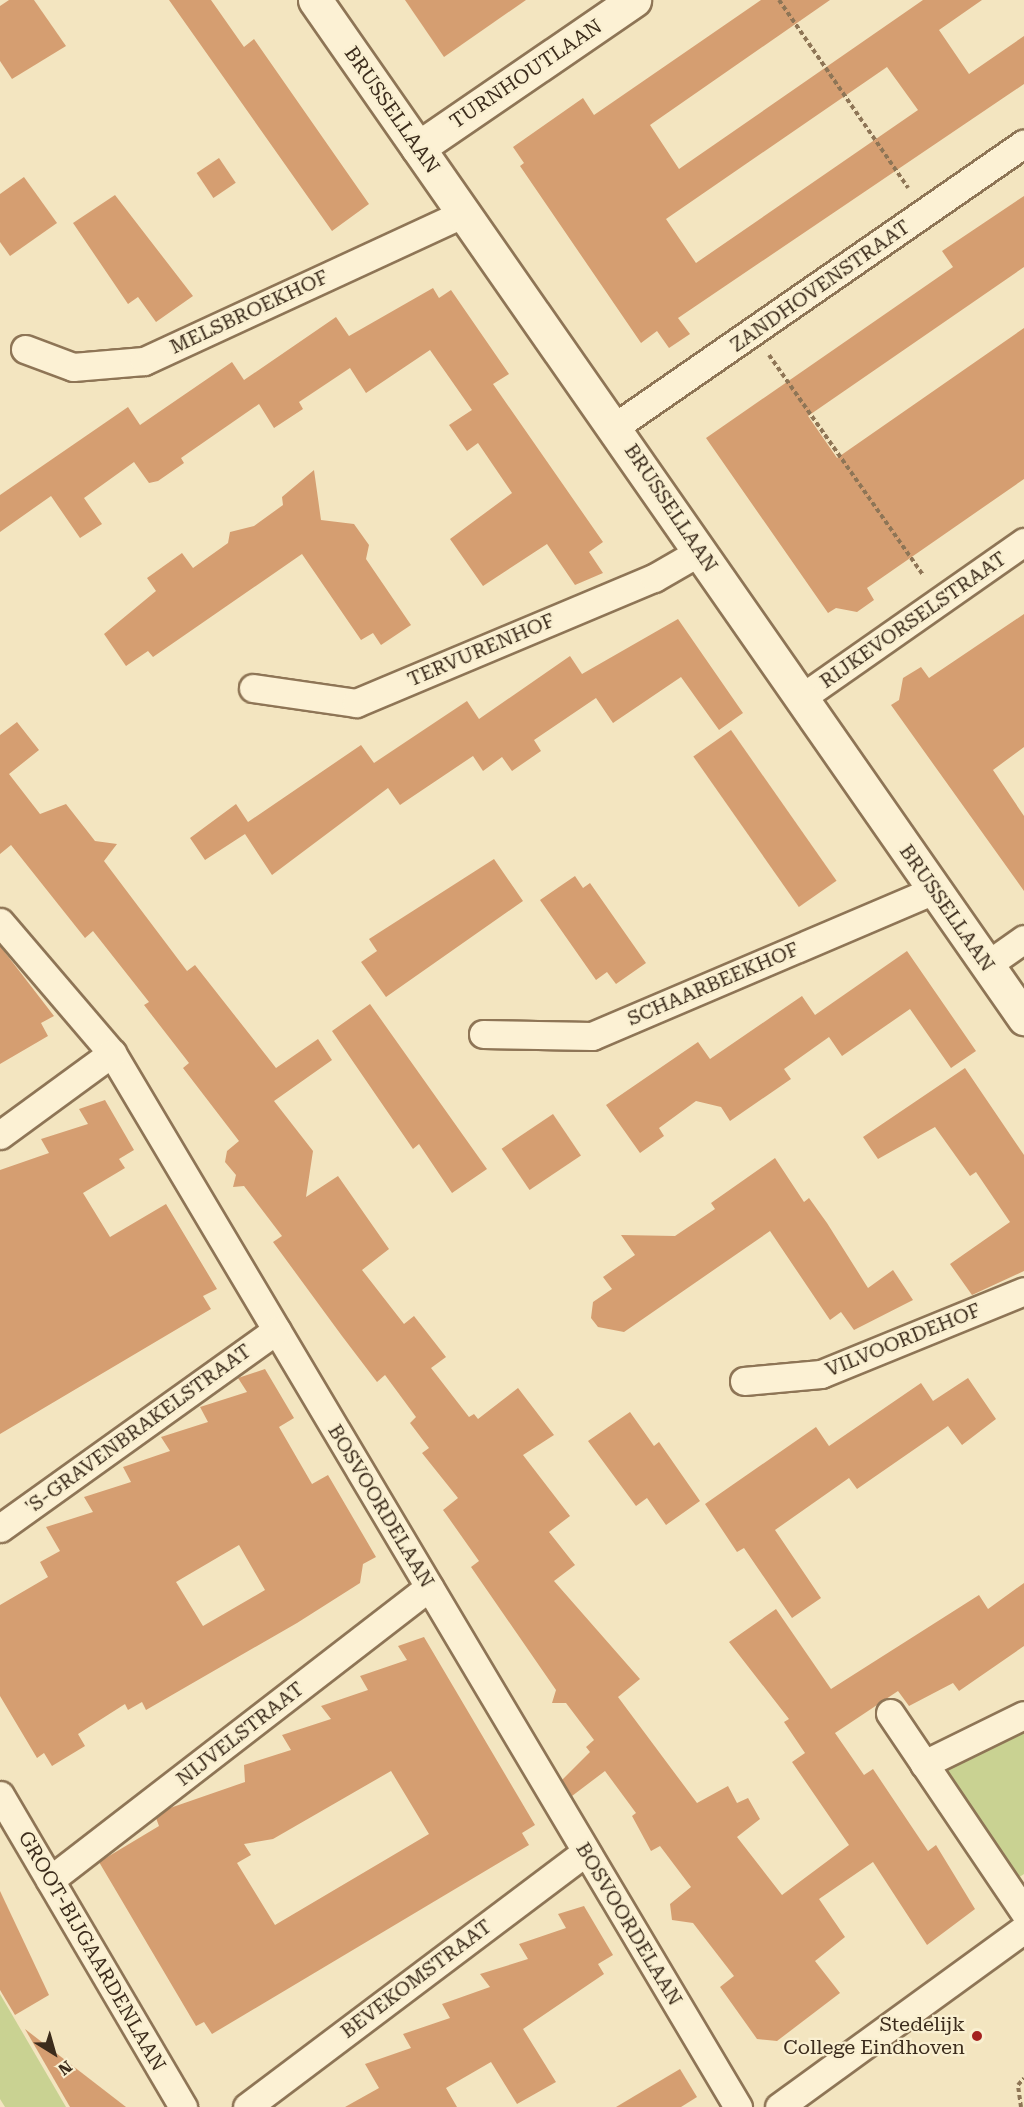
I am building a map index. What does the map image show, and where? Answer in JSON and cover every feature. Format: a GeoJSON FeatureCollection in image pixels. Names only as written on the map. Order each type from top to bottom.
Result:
{"type":"FeatureCollection","features":[{"type":"Feature","properties":{"kind":"street","name":"BRUSSELLAAN"},"geometry":{"type":"LineString","coordinates":[[315,0],[616,426],[699,552],[1024,1018]]}},
{"type":"Feature","properties":{"kind":"street","name":"TURNHOUTLAAN"},"geometry":{"type":"LineString","coordinates":[[418,148],[634,0]]}},
{"type":"Feature","properties":{"kind":"street","name":"ZANDHOVENSTRAAT"},"geometry":{"type":"LineString","coordinates":[[616,426],[1024,144]]}},
{"type":"Feature","properties":{"kind":"street","name":"MELSBROEKHOF"},"geometry":{"type":"LineString","coordinates":[[25,349],[74,367],[144,361],[464,213]]}},
{"type":"Feature","properties":{"kind":"street","name":"RIJKEVORSELSTRAAT"},"geometry":{"type":"LineString","coordinates":[[801,698],[1024,542]]}},
{"type":"Feature","properties":{"kind":"street","name":"TERVURENHOF"},"geometry":{"type":"LineString","coordinates":[[253,688],[356,703],[654,578],[699,552]]}},
{"type":"Feature","properties":{"kind":"street","name":"SCHAARBEEKHOF"},"geometry":{"type":"LineString","coordinates":[[483,1034],[592,1036],[935,890]]}},
{"type":"Feature","properties":{"kind":"street","name":"BOSVOORDELAAN"},"geometry":{"type":"LineString","coordinates":[[0,922],[112,1053],[738,2107]]}},
{"type":"Feature","properties":{"kind":"street"},"geometry":{"type":"LineString","coordinates":[[987,965],[1024,939]]}},
{"type":"Feature","properties":{"kind":"street"},"geometry":{"type":"LineString","coordinates":[[0,1135],[112,1053]]}},
{"type":"Feature","properties":{"kind":"street","name":"VILVOORDEHOF"},"geometry":{"type":"LineString","coordinates":[[744,1381],[821,1374],[1024,1291]]}},
{"type":"Feature","properties":{"kind":"street","name":"'S-GRAVENBRAKELSTRAAT"},"geometry":{"type":"LineString","coordinates":[[0,1528],[277,1330]]}},
{"type":"Feature","properties":{"kind":"street","name":"NIJVELSTRAAT"},"geometry":{"type":"LineString","coordinates":[[50,1880],[429,1587]]}},
{"type":"Feature","properties":{"kind":"street"},"geometry":{"type":"LineString","coordinates":[[890,1713],[1024,1912]]}},
{"type":"Feature","properties":{"kind":"street"},"geometry":{"type":"LineString","coordinates":[[924,1764],[1024,1715]]}},
{"type":"Feature","properties":{"kind":"street","name":"GROOT-BIJGAARDENLAAN"},"geometry":{"type":"LineString","coordinates":[[0,1795],[183,2107]]}},
{"type":"Feature","properties":{"kind":"street","name":"BEVEKOMSTRAAT"},"geometry":{"type":"LineString","coordinates":[[247,2107],[586,1852]]}},
{"type":"Feature","properties":{"kind":"street"},"geometry":{"type":"LineString","coordinates":[[779,2107],[1024,1929]]}},
{"type":"Feature","properties":{"kind":"path"},"geometry":{"type":"LineString","coordinates":[[779,0],[926,213]]}},
{"type":"Feature","properties":{"kind":"path"},"geometry":{"type":"LineString","coordinates":[[771,357],[922,574]]}},
{"type":"Feature","properties":{"kind":"path"},"geometry":{"type":"LineString","coordinates":[[1021,2107],[1018,2085],[1024,2078]]}},
{"type":"Feature","properties":{"kind":"green space"},"geometry":{"type":"Polygon","coordinates":[[[1024,1727],[1024,1874],[1015,1880],[944,1777],[949,1762],[1024,1727]]]}},
{"type":"Feature","properties":{"kind":"green space"},"geometry":{"type":"Polygon","coordinates":[[[0,1994],[66,2107],[5,2107],[0,2099],[0,1994]]]}},
{"type":"Feature","properties":{"kind":"building"},"geometry":{"type":"Polygon","coordinates":[[[9,0],[34,0],[66,46],[12,79],[0,61],[0,6],[9,0]]]}},
{"type":"Feature","properties":{"kind":"building"},"geometry":{"type":"Polygon","coordinates":[[[169,0],[211,0],[244,47],[254,39],[369,204],[332,231],[169,0]]]}},
{"type":"Feature","properties":{"kind":"building"},"geometry":{"type":"Polygon","coordinates":[[[405,0],[526,0],[444,57],[405,0]]]}},
{"type":"Feature","properties":{"kind":"building"},"geometry":{"type":"Polygon","coordinates":[[[761,0],[830,0],[650,125],[679,169],[923,0],[982,0],[939,30],[969,74],[1024,36],[1024,84],[678,318],[690,334],[669,348],[657,331],[641,343],[520,166],[524,163],[513,147],[583,98],[594,115],[761,0]],[[887,67],[666,219],[696,263],[918,110],[887,67]]]}},
{"type":"Feature","properties":{"kind":"building"},"geometry":{"type":"Polygon","coordinates":[[[219,158],[236,183],[213,198],[197,173],[219,158]]]}},
{"type":"Feature","properties":{"kind":"building"},"geometry":{"type":"Polygon","coordinates":[[[24,177],[57,223],[10,256],[0,242],[0,194],[24,177]]]}},
{"type":"Feature","properties":{"kind":"building"},"geometry":{"type":"Polygon","coordinates":[[[115,195],[193,296],[156,322],[138,297],[128,304],[73,223],[115,195]]]}},
{"type":"Feature","properties":{"kind":"building"},"geometry":{"type":"Polygon","coordinates":[[[1024,196],[1024,267],[808,416],[837,458],[1024,328],[1024,479],[867,588],[874,600],[857,612],[836,608],[828,613],[706,438],[953,267],[942,251],[1024,196]]]}},
{"type":"Feature","properties":{"kind":"building"},"geometry":{"type":"Polygon","coordinates":[[[433,288],[439,298],[451,290],[509,374],[493,384],[603,542],[589,552],[603,573],[575,585],[547,544],[483,586],[450,539],[512,493],[478,443],[467,451],[449,425],[472,410],[430,350],[366,393],[350,368],[299,402],[303,409],[274,428],[259,404],[181,458],[184,463],[158,481],[149,483],[134,462],[84,498],[102,524],[80,538],[51,496],[0,532],[0,495],[128,407],[140,425],[232,362],[244,380],[336,317],[349,336],[433,288]]]}},
{"type":"Feature","properties":{"kind":"building"},"geometry":{"type":"Polygon","coordinates":[[[314,470],[321,520],[354,524],[369,545],[366,559],[411,625],[381,645],[373,633],[361,640],[302,554],[153,657],[148,651],[126,666],[104,634],[156,591],[147,578],[182,553],[193,568],[228,543],[230,532],[254,526],[283,505],[282,497],[314,470]]]}},
{"type":"Feature","properties":{"kind":"building"},"geometry":{"type":"Polygon","coordinates":[[[1024,614],[1024,747],[993,770],[1024,816],[1024,891],[891,705],[899,700],[903,678],[921,667],[929,678],[1024,614]]]}},
{"type":"Feature","properties":{"kind":"building"},"geometry":{"type":"Polygon","coordinates":[[[678,619],[743,713],[719,730],[681,677],[613,723],[596,698],[534,740],[541,751],[512,771],[502,757],[483,771],[473,756],[400,805],[388,788],[272,875],[245,834],[205,860],[190,838],[236,804],[248,822],[361,745],[374,763],[467,701],[479,719],[570,656],[582,674],[678,619]]]}},
{"type":"Feature","properties":{"kind":"building"},"geometry":{"type":"Polygon","coordinates":[[[17,722],[39,750],[9,774],[40,814],[66,804],[95,841],[117,844],[104,861],[187,971],[195,965],[276,1068],[318,1039],[332,1060],[274,1101],[313,1151],[306,1197],[338,1176],[389,1249],[362,1270],[404,1324],[414,1316],[446,1357],[431,1368],[469,1417],[474,1414],[478,1419],[518,1388],[554,1435],[523,1455],[570,1516],[549,1532],[575,1565],[554,1581],[640,1679],[618,1697],[697,1803],[728,1786],[737,1803],[748,1798],[760,1819],[737,1837],[782,1895],[849,1845],[792,1762],[805,1753],[784,1722],[789,1719],[729,1642],[776,1609],[831,1689],[979,1595],[988,1609],[1024,1583],[1024,1646],[959,1691],[953,1683],[909,1706],[898,1691],[835,1733],[864,1775],[873,1769],[928,1851],[936,1845],[975,1909],[927,1945],[873,1862],[819,1899],[845,1937],[815,1961],[840,1993],[777,2041],[757,2039],[720,1987],[734,1976],[693,1923],[672,1920],[670,1904],[691,1887],[660,1846],[651,1851],[632,1816],[636,1813],[605,1771],[572,1796],[562,1780],[590,1752],[586,1747],[594,1740],[566,1703],[552,1703],[556,1690],[471,1567],[479,1561],[443,1510],[458,1498],[422,1453],[429,1448],[410,1423],[416,1417],[385,1375],[377,1382],[342,1336],[273,1242],[282,1236],[244,1186],[233,1187],[236,1175],[225,1162],[227,1151],[239,1141],[183,1068],[189,1063],[144,1005],[149,1002],[93,931],[85,938],[11,845],[0,854],[0,735],[17,722]]]}},
{"type":"Feature","properties":{"kind":"building"},"geometry":{"type":"Polygon","coordinates":[[[731,730],[837,881],[799,907],[693,756],[731,730]]]}},
{"type":"Feature","properties":{"kind":"building"},"geometry":{"type":"Polygon","coordinates":[[[494,859],[523,901],[386,997],[361,962],[377,951],[369,939],[494,859]]]}},
{"type":"Feature","properties":{"kind":"building"},"geometry":{"type":"Polygon","coordinates":[[[575,876],[583,888],[590,883],[646,963],[616,984],[607,972],[596,980],[540,900],[575,876]]]}},
{"type":"Feature","properties":{"kind":"building"},"geometry":{"type":"Polygon","coordinates":[[[0,946],[54,1016],[41,1023],[48,1036],[0,1064],[0,946]]]}},
{"type":"Feature","properties":{"kind":"building"},"geometry":{"type":"Polygon","coordinates":[[[907,951],[976,1051],[951,1068],[910,1009],[842,1056],[829,1037],[784,1069],[791,1079],[730,1121],[721,1107],[696,1101],[659,1128],[664,1136],[640,1153],[606,1105],[698,1042],[710,1059],[802,996],[815,1015],[907,951]]]}},
{"type":"Feature","properties":{"kind":"building"},"geometry":{"type":"Polygon","coordinates":[[[370,1004],[487,1169],[452,1193],[419,1144],[413,1149],[332,1031],[370,1004]]]}},
{"type":"Feature","properties":{"kind":"building"},"geometry":{"type":"Polygon","coordinates":[[[965,1068],[1024,1155],[1024,1271],[972,1295],[950,1264],[1010,1222],[976,1172],[970,1176],[935,1127],[878,1159],[863,1137],[965,1068]]]}},
{"type":"Feature","properties":{"kind":"building"},"geometry":{"type":"Polygon","coordinates":[[[105,1100],[134,1150],[119,1159],[125,1168],[83,1193],[110,1237],[166,1204],[217,1289],[203,1296],[211,1309],[0,1434],[0,1170],[49,1153],[41,1139],[88,1124],[79,1109],[105,1100]]]}},
{"type":"Feature","properties":{"kind":"building"},"geometry":{"type":"Polygon","coordinates":[[[553,1114],[581,1155],[530,1190],[502,1149],[553,1114]]]}},
{"type":"Feature","properties":{"kind":"building"},"geometry":{"type":"Polygon","coordinates":[[[775,1158],[804,1202],[809,1198],[827,1223],[868,1288],[893,1270],[913,1300],[854,1330],[841,1312],[830,1320],[770,1231],[624,1332],[598,1327],[591,1318],[593,1302],[612,1289],[603,1277],[635,1255],[621,1235],[675,1236],[715,1209],[711,1203],[775,1158]]]}},
{"type":"Feature","properties":{"kind":"building"},"geometry":{"type":"Polygon","coordinates":[[[265,1369],[294,1418],[279,1427],[312,1484],[328,1475],[376,1557],[363,1564],[360,1583],[297,1623],[146,1710],[142,1702],[128,1710],[125,1704],[78,1734],[85,1746],[52,1766],[44,1753],[37,1758],[0,1696],[0,1605],[48,1577],[40,1562],[60,1551],[46,1527],[93,1512],[84,1497],[131,1482],[123,1467],[170,1451],[161,1437],[208,1422],[200,1407],[247,1392],[238,1378],[265,1369]],[[239,1545],[176,1582],[203,1626],[265,1590],[239,1545]]]}},
{"type":"Feature","properties":{"kind":"building"},"geometry":{"type":"Polygon","coordinates":[[[968,1378],[996,1419],[962,1445],[948,1426],[857,1489],[849,1478],[775,1530],[821,1598],[792,1618],[744,1548],[737,1552],[705,1504],[816,1427],[829,1446],[921,1383],[933,1401],[968,1378]]]}},
{"type":"Feature","properties":{"kind":"building"},"geometry":{"type":"Polygon","coordinates":[[[630,1412],[654,1446],[659,1442],[700,1501],[666,1525],[647,1498],[636,1506],[588,1441],[630,1412]]]}},
{"type":"Feature","properties":{"kind":"building"},"geometry":{"type":"Polygon","coordinates":[[[424,1637],[535,1825],[522,1833],[529,1845],[212,2034],[204,2022],[196,2026],[99,1862],[159,1826],[156,1818],[170,1808],[245,1782],[244,1765],[291,1750],[282,1735],[331,1719],[321,1706],[368,1690],[360,1676],[407,1660],[398,1646],[424,1637]],[[391,1771],[273,1839],[244,1844],[251,1855],[237,1863],[275,1925],[429,1834],[391,1771]]]}},
{"type":"Feature","properties":{"kind":"building"},"geometry":{"type":"Polygon","coordinates":[[[0,1891],[49,1995],[15,2015],[0,1990],[0,1891]]]}},
{"type":"Feature","properties":{"kind":"building"},"geometry":{"type":"Polygon","coordinates":[[[584,1906],[613,1955],[598,1964],[604,1974],[523,2029],[556,2082],[517,2104],[491,2062],[446,2088],[457,2107],[345,2107],[379,2088],[365,2064],[411,2048],[403,2034],[450,2018],[442,2004],[490,1987],[480,1974],[528,1959],[519,1944],[566,1928],[558,1914],[584,1906]]]}},
{"type":"Feature","properties":{"kind":"building"},"geometry":{"type":"Polygon","coordinates":[[[25,2029],[126,2107],[70,2107],[25,2029]]]}},
{"type":"Feature","properties":{"kind":"building"},"geometry":{"type":"Polygon","coordinates":[[[680,2069],[697,2097],[681,2107],[616,2107],[680,2069]]]}},
{"type":"Feature","properties":{"kind":"place","name":"Stedelijk College Eindhoven"},"geometry":{"type":"Point","coordinates":[977,2036]}}]}
